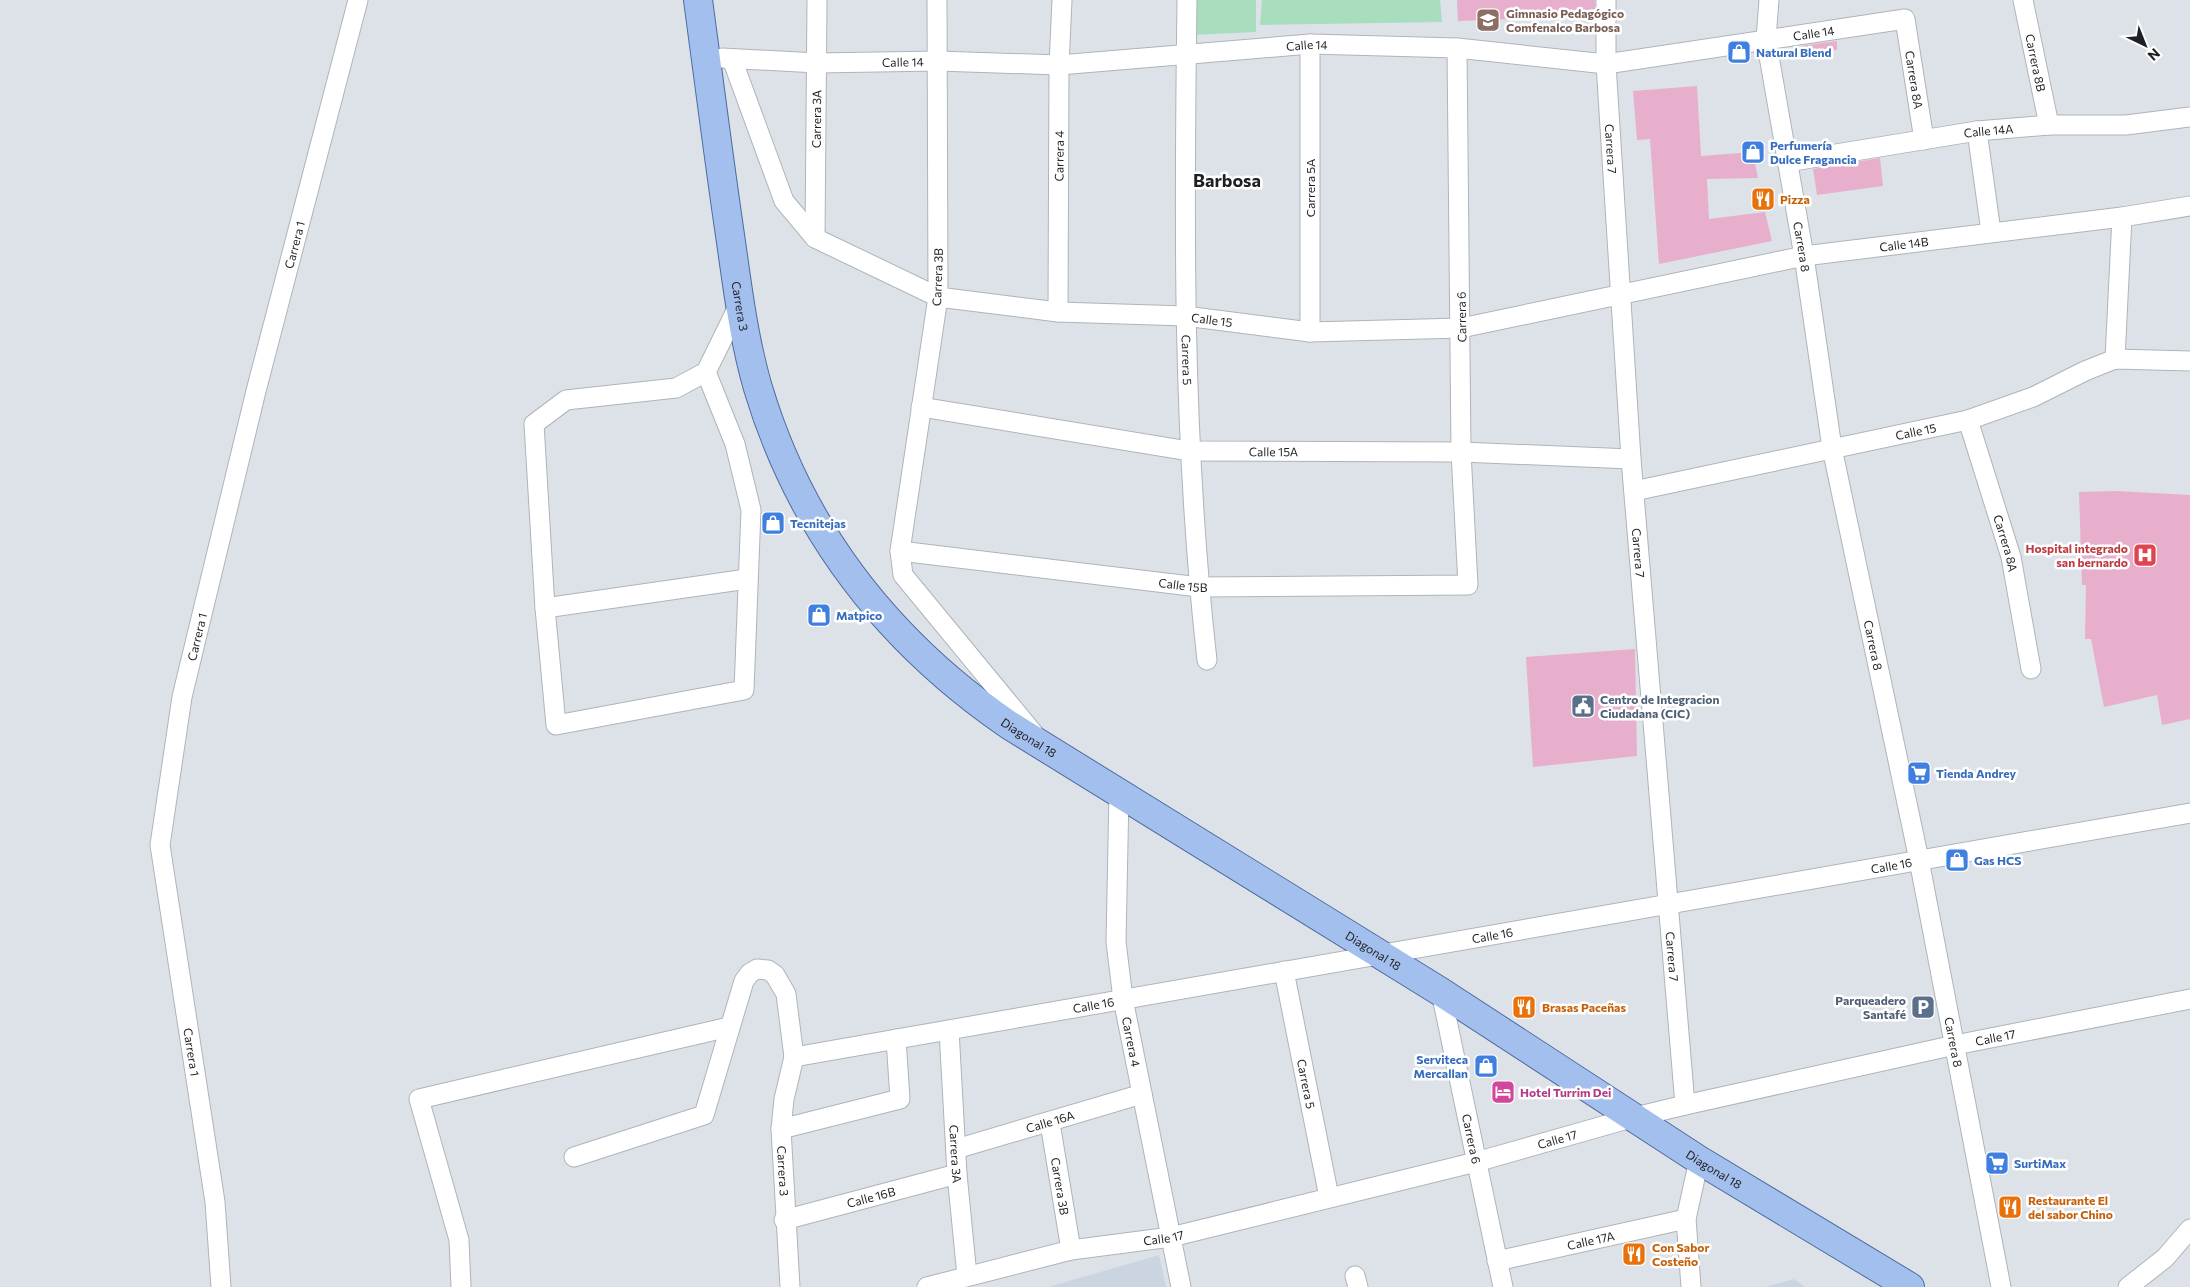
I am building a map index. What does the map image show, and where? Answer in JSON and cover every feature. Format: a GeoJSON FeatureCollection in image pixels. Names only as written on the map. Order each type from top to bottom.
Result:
{"type":"FeatureCollection","features":[{"type":"Feature","properties":{"kind":"main road","name":"Carrera 3"},"geometry":{"type":"LineString","coordinates":[[698,0],[740,303],[758,387],[788,468],[829,543],[858,587]]}},
{"type":"Feature","properties":{"kind":"main road","name":"Diagonal 18"},"geometry":{"type":"LineString","coordinates":[[858,587],[909,644],[973,701],[1045,748],[1378,955],[1441,992],[1631,1118],[1910,1287]]}},
{"type":"Feature","properties":{"kind":"street","name":"Carrera 1"},"geometry":{"type":"LineString","coordinates":[[221,1287],[215,1202],[160,845],[182,697],[259,381],[358,0]]}},
{"type":"Feature","properties":{"kind":"street","name":"Carrera 3A"},"geometry":{"type":"LineString","coordinates":[[815,238],[817,0]]}},
{"type":"Feature","properties":{"kind":"street","name":"Carrera 3B"},"geometry":{"type":"LineString","coordinates":[[937,0],[938,297],[920,407],[900,552],[903,575],[1045,748]]}},
{"type":"Feature","properties":{"kind":"street","name":"Carrera 4"},"geometry":{"type":"LineString","coordinates":[[1058,312],[1059,65],[1062,0]]}},
{"type":"Feature","properties":{"kind":"street","name":"Carrera 5"},"geometry":{"type":"LineString","coordinates":[[1187,0],[1185,316],[1189,451],[1199,588],[1207,660]]}},
{"type":"Feature","properties":{"kind":"street","name":"Carrera 7"},"geometry":{"type":"LineString","coordinates":[[1606,0],[1606,64],[1631,459],[1685,1105]]}},
{"type":"Feature","properties":{"kind":"street","name":"Carrera 8"},"geometry":{"type":"LineString","coordinates":[[1770,0],[1766,39],[1804,256],[1832,448],[1919,860],[2001,1287]]}},
{"type":"Feature","properties":{"kind":"street","name":"Carrera 8B"},"geometry":{"type":"LineString","coordinates":[[2023,0],[2050,125]]}},
{"type":"Feature","properties":{"kind":"street","name":"Calle 14"},"geometry":{"type":"LineString","coordinates":[[706,58],[817,63],[938,61],[1059,65],[1310,44],[1457,48],[1606,64],[1905,19]]}},
{"type":"Feature","properties":{"kind":"street","name":"Carrera 8A"},"geometry":{"type":"LineString","coordinates":[[1905,19],[1924,140]]}},
{"type":"Feature","properties":{"kind":"street","name":"Carrera 5A"},"geometry":{"type":"LineString","coordinates":[[1310,44],[1310,332]]}},
{"type":"Feature","properties":{"kind":"street","name":"Carrera 6"},"geometry":{"type":"LineString","coordinates":[[1457,48],[1461,452],[1468,585]]}},
{"type":"Feature","properties":{"kind":"street"},"geometry":{"type":"LineString","coordinates":[[732,59],[784,202],[815,238]]}},
{"type":"Feature","properties":{"kind":"street","name":"Calle 14A"},"geometry":{"type":"LineString","coordinates":[[1787,162],[1976,131],[2050,125],[2126,125],[2190,117]]}},
{"type":"Feature","properties":{"kind":"street"},"geometry":{"type":"LineString","coordinates":[[1976,131],[1990,232]]}},
{"type":"Feature","properties":{"kind":"street","name":"Calle 14B"},"geometry":{"type":"LineString","coordinates":[[1620,296],[1804,256],[2122,217],[2190,206]]}},
{"type":"Feature","properties":{"kind":"street"},"geometry":{"type":"LineString","coordinates":[[2115,359],[2122,217]]}},
{"type":"Feature","properties":{"kind":"street","name":"Calle 15"},"geometry":{"type":"LineString","coordinates":[[815,238],[938,297],[1058,312],[1185,316],[1310,332],[1461,328],[1620,296]]}},
{"type":"Feature","properties":{"kind":"street"},"geometry":{"type":"LineString","coordinates":[[706,372],[735,444],[750,510],[747,579],[747,652],[744,690],[556,725],[545,608],[534,424],[566,400],[676,388],[706,372],[740,303]]}},
{"type":"Feature","properties":{"kind":"street","name":"Calle 15"},"geometry":{"type":"LineString","coordinates":[[1634,492],[1968,420],[2033,397],[2085,371],[2115,359],[2190,361]]}},
{"type":"Feature","properties":{"kind":"street","name":"Calle 15A"},"geometry":{"type":"LineString","coordinates":[[920,407],[1189,451],[1461,452],[1631,459]]}},
{"type":"Feature","properties":{"kind":"street","name":"Carrera 8A"},"geometry":{"type":"LineString","coordinates":[[1968,420],[2011,557],[2031,669]]}},
{"type":"Feature","properties":{"kind":"street","name":"Calle 15B"},"geometry":{"type":"LineString","coordinates":[[900,552],[1199,588],[1468,585]]}},
{"type":"Feature","properties":{"kind":"street"},"geometry":{"type":"LineString","coordinates":[[545,608],[747,579]]}},
{"type":"Feature","properties":{"kind":"street","name":"Carrera 4"},"geometry":{"type":"LineString","coordinates":[[1119,793],[1116,942],[1122,999],[1181,1287]]}},
{"type":"Feature","properties":{"kind":"street","name":"Calle 16"},"geometry":{"type":"LineString","coordinates":[[794,1057],[2190,813]]}},
{"type":"Feature","properties":{"kind":"street"},"geometry":{"type":"LineString","coordinates":[[574,1157],[704,1115],[729,1027],[744,981],[750,973],[757,970],[768,970],[775,975],[786,994],[794,1057]]}},
{"type":"Feature","properties":{"kind":"street","name":"Carrera 5"},"geometry":{"type":"LineString","coordinates":[[1284,971],[1329,1197]]}},
{"type":"Feature","properties":{"kind":"street","name":"Carrera 6"},"geometry":{"type":"LineString","coordinates":[[1441,992],[1502,1287]]}},
{"type":"Feature","properties":{"kind":"street","name":"Calle 17"},"geometry":{"type":"LineString","coordinates":[[927,1287],[1071,1250],[1171,1237],[1476,1162],[1631,1118],[1685,1105],[1955,1045],[2190,999]]}},
{"type":"Feature","properties":{"kind":"street"},"geometry":{"type":"LineString","coordinates":[[461,1287],[459,1240],[419,1099],[729,1027]]}},
{"type":"Feature","properties":{"kind":"street","name":"Carrera 3A"},"geometry":{"type":"LineString","coordinates":[[949,1030],[957,1174],[967,1276]]}},
{"type":"Feature","properties":{"kind":"street"},"geometry":{"type":"LineString","coordinates":[[781,1129],[900,1099],[896,1039]]}},
{"type":"Feature","properties":{"kind":"street","name":"Carrera 3"},"geometry":{"type":"LineString","coordinates":[[790,1287],[784,1220],[781,1129],[784,1099],[794,1057]]}},
{"type":"Feature","properties":{"kind":"street","name":"Calle 16A"},"geometry":{"type":"LineString","coordinates":[[956,1149],[1050,1123],[1142,1094]]}},
{"type":"Feature","properties":{"kind":"street","name":"Carrera 3B"},"geometry":{"type":"LineString","coordinates":[[1050,1123],[1071,1250]]}},
{"type":"Feature","properties":{"kind":"street"},"geometry":{"type":"LineString","coordinates":[[1691,1287],[1686,1218],[1699,1160]]}},
{"type":"Feature","properties":{"kind":"street","name":"Calle 16B"},"geometry":{"type":"LineString","coordinates":[[784,1220],[957,1174]]}},
{"type":"Feature","properties":{"kind":"street","name":"Calle 17A"},"geometry":{"type":"LineString","coordinates":[[1497,1261],[1686,1218]]}},
{"type":"Feature","properties":{"kind":"street"},"geometry":{"type":"LineString","coordinates":[[2128,1287],[2165,1258],[2190,1229]]}},
{"type":"Feature","properties":{"kind":"street"},"geometry":{"type":"LineString","coordinates":[[2165,1258],[2190,1251]]}},
{"type":"Feature","properties":{"kind":"shaded area"},"geometry":{"type":"Polygon","coordinates":[[[1159,1255],[1166,1287],[1048,1287],[1159,1255]]]}},
{"type":"Feature","properties":{"kind":"shaded area"},"geometry":{"type":"Polygon","coordinates":[[[1794,1279],[1805,1287],[1765,1287],[1794,1279]]]}},
{"type":"Feature","properties":{"kind":"green space"},"geometry":{"type":"Polygon","coordinates":[[[1193,0],[1256,0],[1256,32],[1192,35],[1193,0]]]}},
{"type":"Feature","properties":{"kind":"green space"},"geometry":{"type":"Polygon","coordinates":[[[1262,0],[1440,0],[1442,22],[1260,25],[1262,0]]]}},
{"type":"Feature","properties":{"kind":"building"},"geometry":{"type":"Polygon","coordinates":[[[1457,0],[1595,0],[1595,16],[1458,21],[1457,0]]]}},
{"type":"Feature","properties":{"kind":"building"},"geometry":{"type":"Polygon","coordinates":[[[1837,41],[1837,50],[1802,54],[1801,46],[1837,41]]]}},
{"type":"Feature","properties":{"kind":"building"},"geometry":{"type":"Polygon","coordinates":[[[1697,86],[1701,156],[1753,152],[1758,178],[1707,179],[1709,219],[1765,212],[1772,241],[1659,264],[1650,139],[1637,140],[1633,91],[1697,86]]]}},
{"type":"Feature","properties":{"kind":"building"},"geometry":{"type":"Polygon","coordinates":[[[1880,158],[1883,186],[1817,195],[1813,169],[1880,158]]]}},
{"type":"Feature","properties":{"kind":"building"},"geometry":{"type":"Polygon","coordinates":[[[2116,491],[2190,495],[2190,719],[2162,725],[2157,695],[2104,707],[2091,639],[2085,639],[2086,585],[2082,585],[2079,492],[2116,491]]]}},
{"type":"Feature","properties":{"kind":"building","name":"Centro de Integracion Ciudadana (CIC)"},"geometry":{"type":"Polygon","coordinates":[[[1635,649],[1637,756],[1533,767],[1526,657],[1635,649]]]}},
{"type":"Feature","properties":{"kind":"place","name":"Gimnasio Pedagógico Comfenalco Barbosa"},"geometry":{"type":"Point","coordinates":[1488,20]}},
{"type":"Feature","properties":{"kind":"place","name":"Natural Blend"},"geometry":{"type":"Point","coordinates":[1739,52]}},
{"type":"Feature","properties":{"kind":"place","name":"Perfumería Dulce Fragancia"},"geometry":{"type":"Point","coordinates":[1753,152]}},
{"type":"Feature","properties":{"kind":"place","name":"Pizza"},"geometry":{"type":"Point","coordinates":[1763,199]}},
{"type":"Feature","properties":{"kind":"place","name":"Tecnitejas"},"geometry":{"type":"Point","coordinates":[773,523]}},
{"type":"Feature","properties":{"kind":"place","name":"Hospital integrado san bernardo"},"geometry":{"type":"Point","coordinates":[2145,555]}},
{"type":"Feature","properties":{"kind":"place","name":"Matpico"},"geometry":{"type":"Point","coordinates":[819,615]}},
{"type":"Feature","properties":{"kind":"place","name":"Centro de Integracion Ciudadana (CIC)"},"geometry":{"type":"Point","coordinates":[1583,706]}},
{"type":"Feature","properties":{"kind":"place","name":"Tienda Andrey"},"geometry":{"type":"Point","coordinates":[1919,773]}},
{"type":"Feature","properties":{"kind":"place","name":"Gas HCS"},"geometry":{"type":"Point","coordinates":[1957,860]}},
{"type":"Feature","properties":{"kind":"place","name":"Brasas Paceñas"},"geometry":{"type":"Point","coordinates":[1524,1007]}},
{"type":"Feature","properties":{"kind":"place","name":"Parqueadero Santafé"},"geometry":{"type":"Point","coordinates":[1923,1007]}},
{"type":"Feature","properties":{"kind":"place","name":"Serviteca Mercallan"},"geometry":{"type":"Point","coordinates":[1486,1066]}},
{"type":"Feature","properties":{"kind":"place","name":"Hotel Turrim Dei"},"geometry":{"type":"Point","coordinates":[1503,1092]}},
{"type":"Feature","properties":{"kind":"place","name":"SurtiMax"},"geometry":{"type":"Point","coordinates":[1997,1163]}},
{"type":"Feature","properties":{"kind":"place","name":"Restaurante El del sabor Chino"},"geometry":{"type":"Point","coordinates":[2010,1207]}},
{"type":"Feature","properties":{"kind":"place","name":"Con Sabor Costeño"},"geometry":{"type":"Point","coordinates":[1634,1254]}},
{"type":"Feature","properties":{"kind":"district","name":"Barbosa"},"geometry":{"type":"Point","coordinates":[1227,180]}}]}
